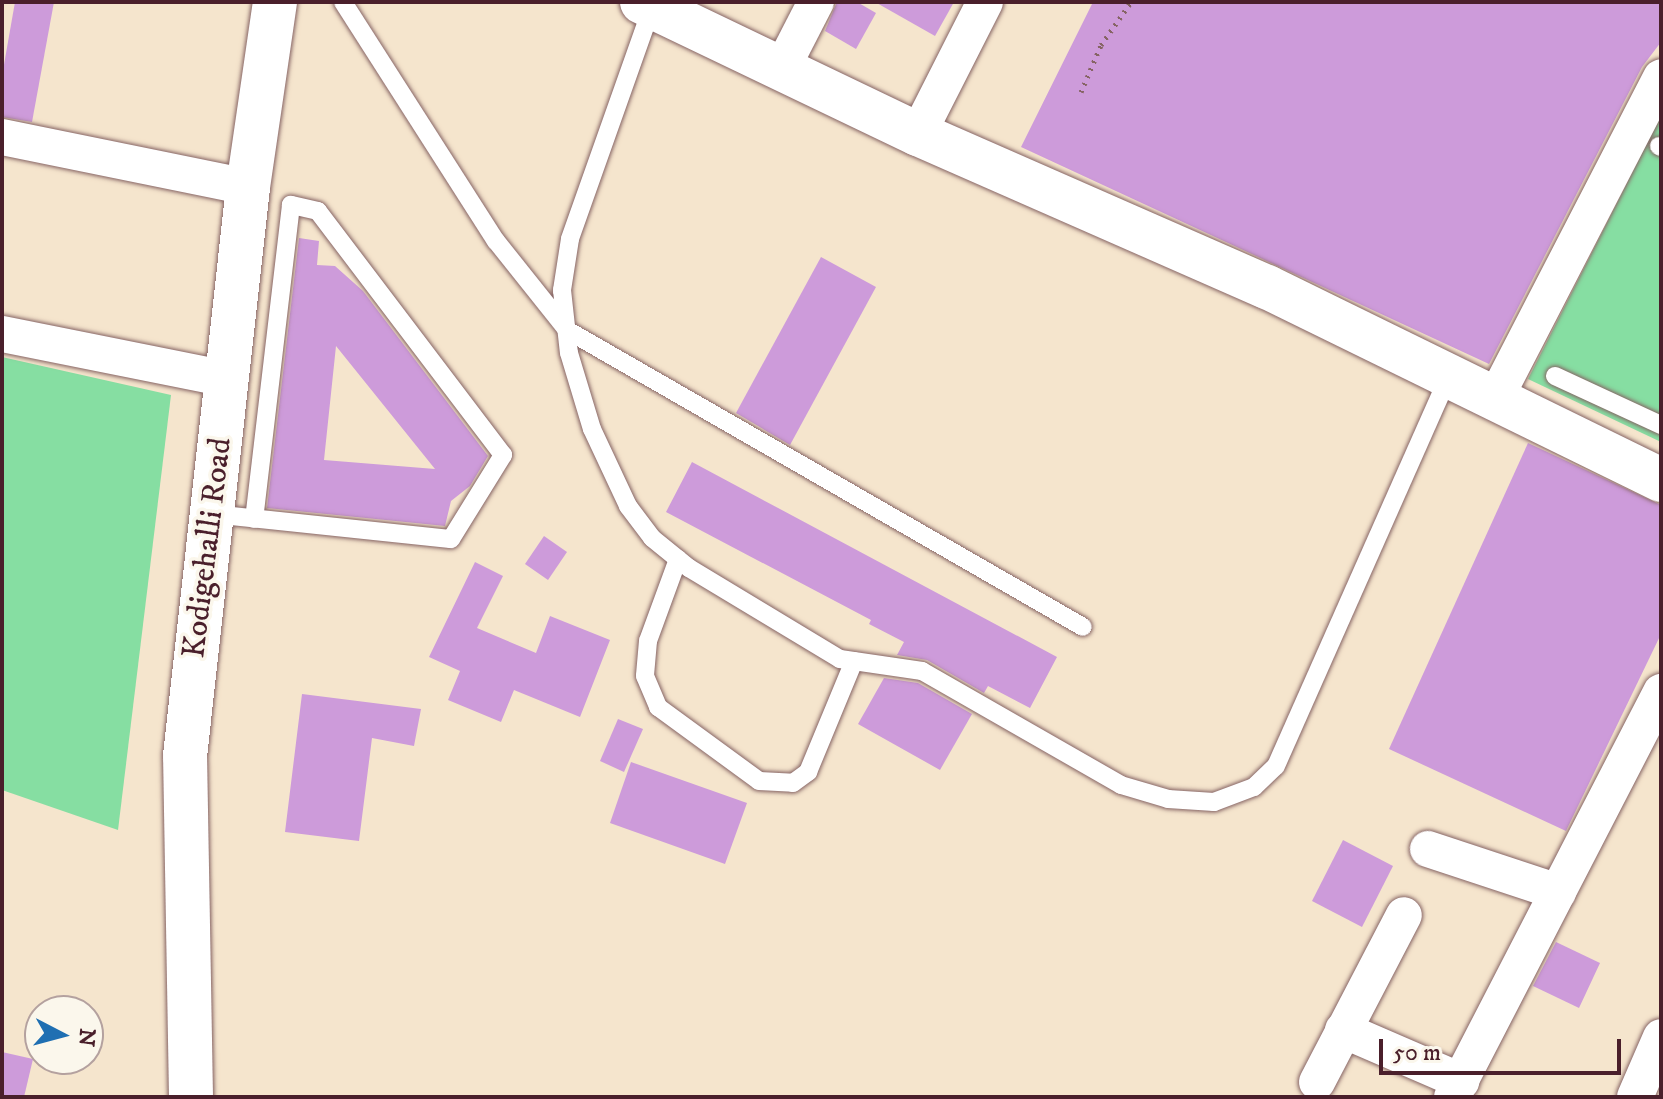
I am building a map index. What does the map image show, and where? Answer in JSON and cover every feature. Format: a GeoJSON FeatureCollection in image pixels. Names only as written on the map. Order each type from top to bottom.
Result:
{"type":"FeatureCollection","features":[{"type":"Feature","properties":{"kind":"street","name":"Kodigehalli Road"},"geometry":{"type":"LineString","coordinates":[[191,1097],[185,756],[233,517],[228,379],[265,232],[248,187],[275,2]]}},
{"type":"Feature","properties":{"kind":"street"},"geometry":{"type":"LineString","coordinates":[[781,70],[816,2]]}},
{"type":"Feature","properties":{"kind":"street"},"geometry":{"type":"LineString","coordinates":[[918,134],[985,2]]}},
{"type":"Feature","properties":{"kind":"street"},"geometry":{"type":"LineString","coordinates":[[650,4],[918,134],[1267,287],[1661,480]]}},
{"type":"Feature","properties":{"kind":"street"},"geometry":{"type":"LineString","coordinates":[[1495,399],[1661,77]]}},
{"type":"Feature","properties":{"kind":"street"},"geometry":{"type":"LineString","coordinates":[[2,137],[248,187]]}},
{"type":"Feature","properties":{"kind":"street"},"geometry":{"type":"LineString","coordinates":[[2,334],[228,379]]}},
{"type":"Feature","properties":{"kind":"street"},"geometry":{"type":"LineString","coordinates":[[1343,1030],[1456,1089],[1661,692]]}},
{"type":"Feature","properties":{"kind":"street"},"geometry":{"type":"LineString","coordinates":[[1428,849],[1558,892]]}},
{"type":"Feature","properties":{"kind":"street"},"geometry":{"type":"LineString","coordinates":[[1317,1082],[1404,915]]}},
{"type":"Feature","properties":{"kind":"street"},"geometry":{"type":"LineString","coordinates":[[1635,1097],[1661,1037]]}},
{"type":"Feature","properties":{"kind":"lane"},"geometry":{"type":"LineString","coordinates":[[343,2],[496,241],[567,330],[1083,627]]}},
{"type":"Feature","properties":{"kind":"lane"},"geometry":{"type":"LineString","coordinates":[[650,4],[570,239],[562,290],[567,330],[592,429],[628,506],[652,538],[678,559],[820,649],[854,661],[922,671],[1121,785],[1168,799],[1214,802],[1254,787],[1276,766],[1449,376]]}},
{"type":"Feature","properties":{"kind":"lane"},"geometry":{"type":"LineString","coordinates":[[291,205],[318,211],[503,455],[451,539],[233,517],[265,232],[291,205]]}},
{"type":"Feature","properties":{"kind":"lane"},"geometry":{"type":"LineString","coordinates":[[1555,376],[1661,425]]}},
{"type":"Feature","properties":{"kind":"lane"},"geometry":{"type":"LineString","coordinates":[[678,559],[648,641],[645,676],[658,707],[759,781],[793,783],[808,772],[854,661]]}},
{"type":"Feature","properties":{"kind":"path"},"geometry":{"type":"LineString","coordinates":[[1081,92],[1101,45],[1131,2]]}},
{"type":"Feature","properties":{"kind":"green space"},"geometry":{"type":"Polygon","coordinates":[[[1661,116],[1661,442],[1528,379],[1661,116]]]}},
{"type":"Feature","properties":{"kind":"green space"},"geometry":{"type":"Polygon","coordinates":[[[2,357],[171,395],[118,830],[2,790],[2,357]]]}},
{"type":"Feature","properties":{"kind":"building"},"geometry":{"type":"Polygon","coordinates":[[[15,2],[54,2],[32,122],[2,117],[2,76],[15,2]]]}},
{"type":"Feature","properties":{"kind":"building"},"geometry":{"type":"Polygon","coordinates":[[[837,2],[857,2],[876,13],[856,49],[825,31],[837,2]]]}},
{"type":"Feature","properties":{"kind":"building"},"geometry":{"type":"Polygon","coordinates":[[[875,2],[954,2],[935,36],[875,2]]]}},
{"type":"Feature","properties":{"kind":"building"},"geometry":{"type":"Polygon","coordinates":[[[1093,2],[1661,2],[1661,42],[1642,67],[1489,364],[1021,147],[1093,2]]]}},
{"type":"Feature","properties":{"kind":"building"},"geometry":{"type":"Polygon","coordinates":[[[299,238],[319,241],[317,265],[335,266],[363,291],[488,456],[470,486],[451,501],[445,526],[267,508],[299,238]],[[336,346],[324,460],[435,469],[336,346]]]}},
{"type":"Feature","properties":{"kind":"building"},"geometry":{"type":"Polygon","coordinates":[[[821,257],[876,287],[790,445],[736,413],[821,257]]]}},
{"type":"Feature","properties":{"kind":"building"},"geometry":{"type":"Polygon","coordinates":[[[1528,443],[1661,505],[1661,634],[1566,831],[1389,749],[1528,443]]]}},
{"type":"Feature","properties":{"kind":"building"},"geometry":{"type":"Polygon","coordinates":[[[692,462],[1057,657],[1030,708],[988,686],[984,693],[927,660],[897,655],[904,642],[869,624],[871,620],[666,512],[692,462]]]}},
{"type":"Feature","properties":{"kind":"building"},"geometry":{"type":"Polygon","coordinates":[[[544,536],[567,552],[548,580],[525,564],[544,536]]]}},
{"type":"Feature","properties":{"kind":"building"},"geometry":{"type":"Polygon","coordinates":[[[475,562],[503,576],[477,628],[536,653],[550,616],[610,640],[580,717],[514,690],[501,722],[448,700],[460,671],[429,657],[475,562]]]}},
{"type":"Feature","properties":{"kind":"building"},"geometry":{"type":"Polygon","coordinates":[[[884,678],[918,683],[972,714],[940,770],[858,724],[884,678]]]}},
{"type":"Feature","properties":{"kind":"building"},"geometry":{"type":"Polygon","coordinates":[[[302,694],[421,709],[414,746],[372,738],[359,841],[285,832],[302,694]]]}},
{"type":"Feature","properties":{"kind":"building"},"geometry":{"type":"Polygon","coordinates":[[[618,719],[643,729],[624,772],[600,761],[618,719]]]}},
{"type":"Feature","properties":{"kind":"building"},"geometry":{"type":"Polygon","coordinates":[[[631,762],[747,803],[725,864],[610,823],[631,762]]]}},
{"type":"Feature","properties":{"kind":"building"},"geometry":{"type":"Polygon","coordinates":[[[1343,840],[1393,866],[1362,927],[1312,901],[1343,840]]]}},
{"type":"Feature","properties":{"kind":"building"},"geometry":{"type":"Polygon","coordinates":[[[1556,942],[1600,963],[1579,1008],[1533,986],[1556,942]]]}},
{"type":"Feature","properties":{"kind":"building"},"geometry":{"type":"Polygon","coordinates":[[[2,1052],[24,1057],[24,1075],[29,1075],[24,1097],[2,1097],[2,1052]]]}}]}
